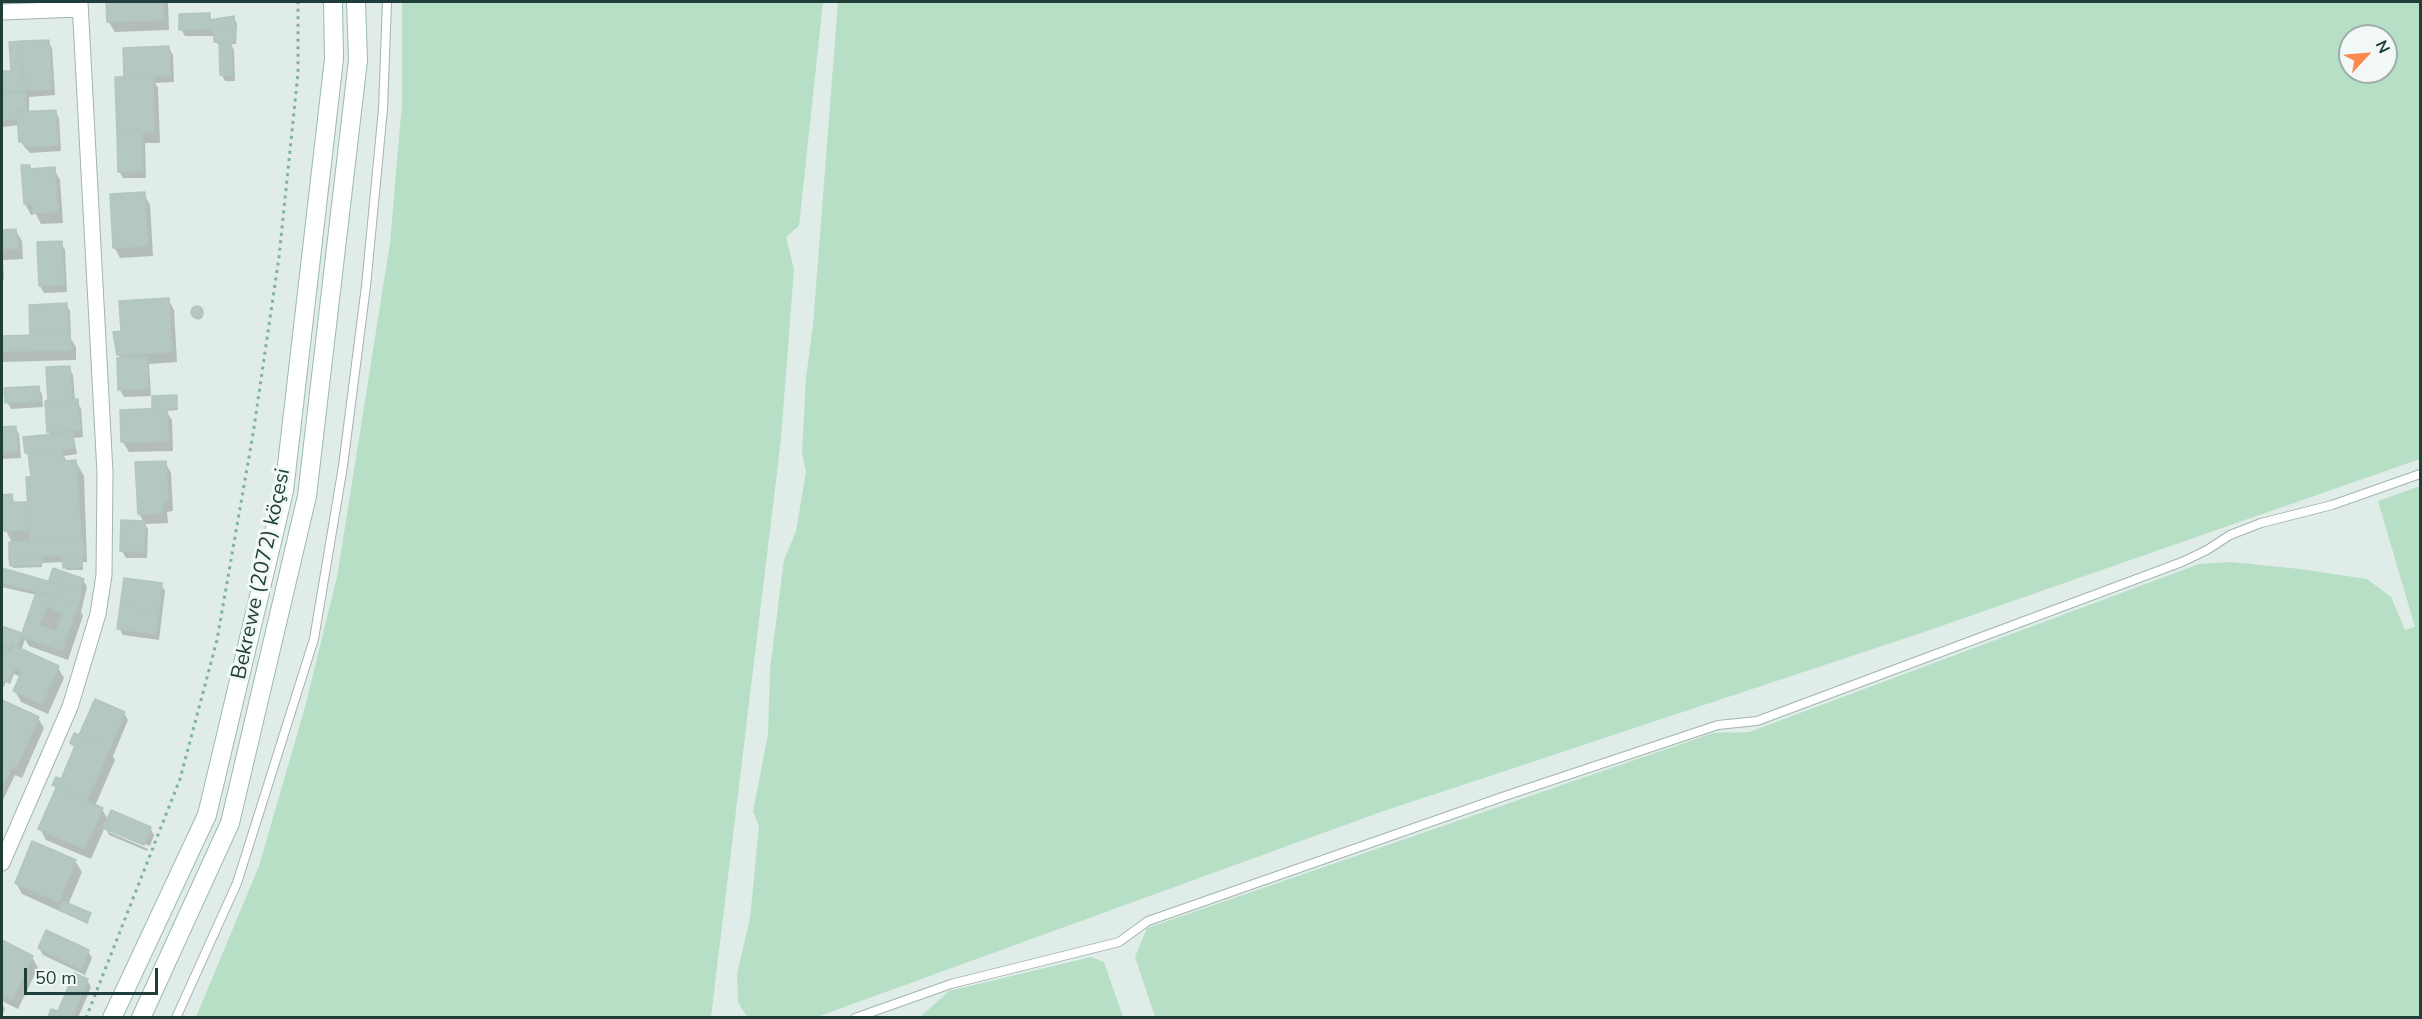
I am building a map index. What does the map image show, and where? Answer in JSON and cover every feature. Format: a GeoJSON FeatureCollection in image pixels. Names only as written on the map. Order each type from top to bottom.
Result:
{"type":"FeatureCollection","features":[{"type":"Feature","properties":{"kind":"main road","name":"Bekrewe (2072) köçesi"},"geometry":{"type":"LineString","coordinates":[[112,1017],[207,815],[284,491],[334,59],[333,2]]}},
{"type":"Feature","properties":{"kind":"main road","name":"Bekrewe (2072) köçesi"},"geometry":{"type":"LineString","coordinates":[[141,1017],[230,823],[308,496],[358,60],[356,2]]}},
{"type":"Feature","properties":{"kind":"street"},"geometry":{"type":"LineString","coordinates":[[2,12],[80,5],[105,473],[104,575],[98,614],[70,707],[2,863]]}},
{"type":"Feature","properties":{"kind":"lane"},"geometry":{"type":"LineString","coordinates":[[176,1017],[237,883],[314,639],[343,466],[366,286],[383,110],[387,2]]}},
{"type":"Feature","properties":{"kind":"lane"},"geometry":{"type":"LineString","coordinates":[[855,1017],[951,984],[1119,942],[1148,921],[1505,796],[1718,725],[1757,721],[2182,562],[2230,535],[2261,523],[2332,505],[2421,474]]}},
{"type":"Feature","properties":{"kind":"path"},"geometry":{"type":"LineString","coordinates":[[86,1017],[180,779],[217,640],[253,434],[279,257],[298,73],[298,2]]}},
{"type":"Feature","properties":{"kind":"green space"},"geometry":{"type":"Polygon","coordinates":[[[402,2],[823,2],[799,226],[786,237],[794,269],[781,439],[711,1017],[196,1017],[259,866],[305,707],[337,577],[390,243],[402,103],[402,2]]]}},
{"type":"Feature","properties":{"kind":"green space"},"geometry":{"type":"Polygon","coordinates":[[[838,2],[2420,2],[2420,459],[1924,632],[1378,813],[817,1017],[747,1017],[738,1002],[737,974],[750,918],[759,826],[753,812],[768,734],[770,669],[784,560],[796,531],[806,472],[802,453],[806,378],[813,325],[838,2]]]}},
{"type":"Feature","properties":{"kind":"green space"},"geometry":{"type":"Polygon","coordinates":[[[2420,486],[2420,1017],[1155,1017],[1135,957],[1147,928],[1713,733],[1749,732],[2199,564],[2231,562],[2367,579],[2391,597],[2405,630],[2415,627],[2378,501],[2420,486]]]}},
{"type":"Feature","properties":{"kind":"green space"},"geometry":{"type":"Polygon","coordinates":[[[1091,957],[1104,962],[1123,1017],[920,1017],[949,991],[1091,957]]]}},
{"type":"Feature","properties":{"kind":"building"},"geometry":{"type":"Polygon","coordinates":[[[106,2],[163,2],[163,20],[107,22],[106,2]]]}},
{"type":"Feature","properties":{"kind":"building"},"geometry":{"type":"Polygon","coordinates":[[[210,13],[210,20],[234,16],[235,28],[179,30],[179,14],[210,13]]]}},
{"type":"Feature","properties":{"kind":"building"},"geometry":{"type":"Polygon","coordinates":[[[235,28],[235,42],[214,42],[214,29],[235,28]]]}},
{"type":"Feature","properties":{"kind":"building"},"geometry":{"type":"Polygon","coordinates":[[[49,40],[52,89],[25,90],[22,41],[49,40]]]}},
{"type":"Feature","properties":{"kind":"building"},"geometry":{"type":"Polygon","coordinates":[[[22,41],[24,70],[21,70],[25,90],[2,92],[2,71],[11,71],[9,42],[22,41]]]}},
{"type":"Feature","properties":{"kind":"building"},"geometry":{"type":"Polygon","coordinates":[[[219,42],[231,42],[232,75],[220,75],[219,42]]]}},
{"type":"Feature","properties":{"kind":"building"},"geometry":{"type":"Polygon","coordinates":[[[169,46],[170,76],[124,77],[123,48],[169,46]]]}},
{"type":"Feature","properties":{"kind":"building"},"geometry":{"type":"Polygon","coordinates":[[[153,76],[154,132],[117,133],[115,77],[153,76]]]}},
{"type":"Feature","properties":{"kind":"building"},"geometry":{"type":"Polygon","coordinates":[[[25,92],[26,109],[17,110],[17,119],[2,120],[2,94],[25,92]]]}},
{"type":"Feature","properties":{"kind":"building"},"geometry":{"type":"Polygon","coordinates":[[[56,110],[58,145],[25,147],[24,142],[19,142],[17,112],[56,110]]]}},
{"type":"Feature","properties":{"kind":"building"},"geometry":{"type":"Polygon","coordinates":[[[117,133],[142,133],[143,171],[118,172],[117,133]]]}},
{"type":"Feature","properties":{"kind":"building"},"geometry":{"type":"Polygon","coordinates":[[[21,165],[30,165],[30,169],[55,167],[58,212],[33,213],[33,204],[24,204],[21,165]]]}},
{"type":"Feature","properties":{"kind":"building"},"geometry":{"type":"Polygon","coordinates":[[[145,192],[148,246],[113,248],[110,194],[145,192]]]}},
{"type":"Feature","properties":{"kind":"building"},"geometry":{"type":"Polygon","coordinates":[[[16,229],[18,248],[2,249],[2,230],[16,229]]]}},
{"type":"Feature","properties":{"kind":"building"},"geometry":{"type":"Polygon","coordinates":[[[62,241],[64,285],[39,286],[37,242],[62,241]]]}},
{"type":"Feature","properties":{"kind":"building"},"geometry":{"type":"Polygon","coordinates":[[[169,298],[172,352],[117,355],[113,332],[121,331],[119,301],[169,298]]]}},
{"type":"Feature","properties":{"kind":"building"},"geometry":{"type":"Polygon","coordinates":[[[67,303],[68,334],[30,335],[29,305],[67,303]]]}},
{"type":"Feature","properties":{"kind":"building"},"geometry":{"type":"Polygon","coordinates":[[[199,306],[202,307],[202,317],[195,318],[192,317],[191,310],[192,307],[199,306]]]}},
{"type":"Feature","properties":{"kind":"building"},"geometry":{"type":"Polygon","coordinates":[[[70,334],[71,350],[2,351],[2,336],[70,334]]]}},
{"type":"Feature","properties":{"kind":"building"},"geometry":{"type":"Polygon","coordinates":[[[147,357],[148,389],[118,390],[117,358],[147,357]]]}},
{"type":"Feature","properties":{"kind":"building"},"geometry":{"type":"Polygon","coordinates":[[[70,366],[72,400],[48,401],[46,367],[70,366]]]}},
{"type":"Feature","properties":{"kind":"building"},"geometry":{"type":"Polygon","coordinates":[[[39,386],[40,401],[5,403],[4,388],[39,386]]]}},
{"type":"Feature","properties":{"kind":"building"},"geometry":{"type":"Polygon","coordinates":[[[177,395],[177,408],[152,409],[152,396],[177,395]]]}},
{"type":"Feature","properties":{"kind":"building"},"geometry":{"type":"Polygon","coordinates":[[[78,399],[80,430],[47,432],[45,401],[78,399]]]}},
{"type":"Feature","properties":{"kind":"building"},"geometry":{"type":"Polygon","coordinates":[[[167,408],[168,441],[121,442],[120,410],[167,408]]]}},
{"type":"Feature","properties":{"kind":"building"},"geometry":{"type":"Polygon","coordinates":[[[16,426],[18,451],[2,452],[2,427],[16,426]]]}},
{"type":"Feature","properties":{"kind":"building"},"geometry":{"type":"Polygon","coordinates":[[[73,432],[74,448],[25,453],[23,437],[73,432]]]}},
{"type":"Feature","properties":{"kind":"building"},"geometry":{"type":"Polygon","coordinates":[[[62,449],[63,461],[76,460],[81,539],[30,541],[26,477],[31,477],[28,452],[62,449]]]}},
{"type":"Feature","properties":{"kind":"building"},"geometry":{"type":"Polygon","coordinates":[[[166,461],[168,501],[162,501],[163,513],[138,514],[135,462],[166,461]]]}},
{"type":"Feature","properties":{"kind":"building"},"geometry":{"type":"Polygon","coordinates":[[[12,494],[13,502],[28,502],[29,530],[4,531],[2,495],[12,494]]]}},
{"type":"Feature","properties":{"kind":"building"},"geometry":{"type":"Polygon","coordinates":[[[121,520],[145,521],[144,552],[120,551],[121,520]]]}},
{"type":"Feature","properties":{"kind":"building"},"geometry":{"type":"Polygon","coordinates":[[[83,539],[84,555],[9,557],[9,542],[83,539]]]}},
{"type":"Feature","properties":{"kind":"building"},"geometry":{"type":"Polygon","coordinates":[[[82,555],[82,567],[63,568],[62,556],[82,555]]]}},
{"type":"Feature","properties":{"kind":"building"},"geometry":{"type":"Polygon","coordinates":[[[9,557],[41,557],[41,565],[10,566],[9,557]]]}},
{"type":"Feature","properties":{"kind":"building"},"geometry":{"type":"Polygon","coordinates":[[[2,568],[82,591],[78,604],[2,582],[2,568]]]}},
{"type":"Feature","properties":{"kind":"building"},"geometry":{"type":"Polygon","coordinates":[[[53,568],[84,579],[80,591],[49,580],[53,568]]]}},
{"type":"Feature","properties":{"kind":"building"},"geometry":{"type":"Polygon","coordinates":[[[124,578],[162,583],[159,612],[120,606],[124,578]]]}},
{"type":"Feature","properties":{"kind":"building"},"geometry":{"type":"Polygon","coordinates":[[[37,590],[78,604],[62,650],[21,636],[37,590]]]}},
{"type":"Feature","properties":{"kind":"building"},"geometry":{"type":"Polygon","coordinates":[[[47,606],[63,613],[56,632],[39,625],[47,606]]]}},
{"type":"Feature","properties":{"kind":"building"},"geometry":{"type":"Polygon","coordinates":[[[120,606],[159,612],[155,634],[117,629],[120,606]]]}},
{"type":"Feature","properties":{"kind":"building"},"geometry":{"type":"Polygon","coordinates":[[[2,626],[21,633],[17,646],[11,643],[9,647],[3,645],[2,649],[2,626]]]}},
{"type":"Feature","properties":{"kind":"building"},"geometry":{"type":"Polygon","coordinates":[[[13,645],[59,666],[42,704],[13,691],[22,671],[2,661],[4,648],[11,651],[13,645]]]}},
{"type":"Feature","properties":{"kind":"building"},"geometry":{"type":"Polygon","coordinates":[[[2,663],[14,668],[8,682],[4,680],[2,684],[2,663]]]}},
{"type":"Feature","properties":{"kind":"building"},"geometry":{"type":"Polygon","coordinates":[[[95,699],[125,712],[110,748],[79,735],[95,699]]]}},
{"type":"Feature","properties":{"kind":"building"},"geometry":{"type":"Polygon","coordinates":[[[2,700],[39,717],[16,768],[2,761],[2,700]]]}},
{"type":"Feature","properties":{"kind":"building"},"geometry":{"type":"Polygon","coordinates":[[[74,733],[110,748],[87,800],[52,785],[56,777],[61,779],[75,746],[70,743],[74,733]]]}},
{"type":"Feature","properties":{"kind":"building"},"geometry":{"type":"Polygon","coordinates":[[[2,761],[12,766],[2,788],[2,761]]]}},
{"type":"Feature","properties":{"kind":"building"},"geometry":{"type":"Polygon","coordinates":[[[56,788],[103,808],[85,849],[38,829],[56,788]]]}},
{"type":"Feature","properties":{"kind":"building"},"geometry":{"type":"Polygon","coordinates":[[[111,810],[151,827],[144,845],[103,828],[111,810]]]}},
{"type":"Feature","properties":{"kind":"building"},"geometry":{"type":"Polygon","coordinates":[[[32,841],[76,860],[59,902],[15,883],[32,841]]]}},
{"type":"Feature","properties":{"kind":"building"},"geometry":{"type":"Polygon","coordinates":[[[63,901],[91,913],[87,922],[59,910],[63,901]]]}},
{"type":"Feature","properties":{"kind":"building"},"geometry":{"type":"Polygon","coordinates":[[[46,930],[89,950],[81,969],[38,948],[46,930]]]}},
{"type":"Feature","properties":{"kind":"building"},"geometry":{"type":"Polygon","coordinates":[[[2,940],[33,956],[12,1000],[2,994],[2,940]]]}},
{"type":"Feature","properties":{"kind":"building"},"geometry":{"type":"Polygon","coordinates":[[[74,973],[88,979],[72,1018],[48,1017],[51,1009],[58,1011],[74,973]]]}}]}
